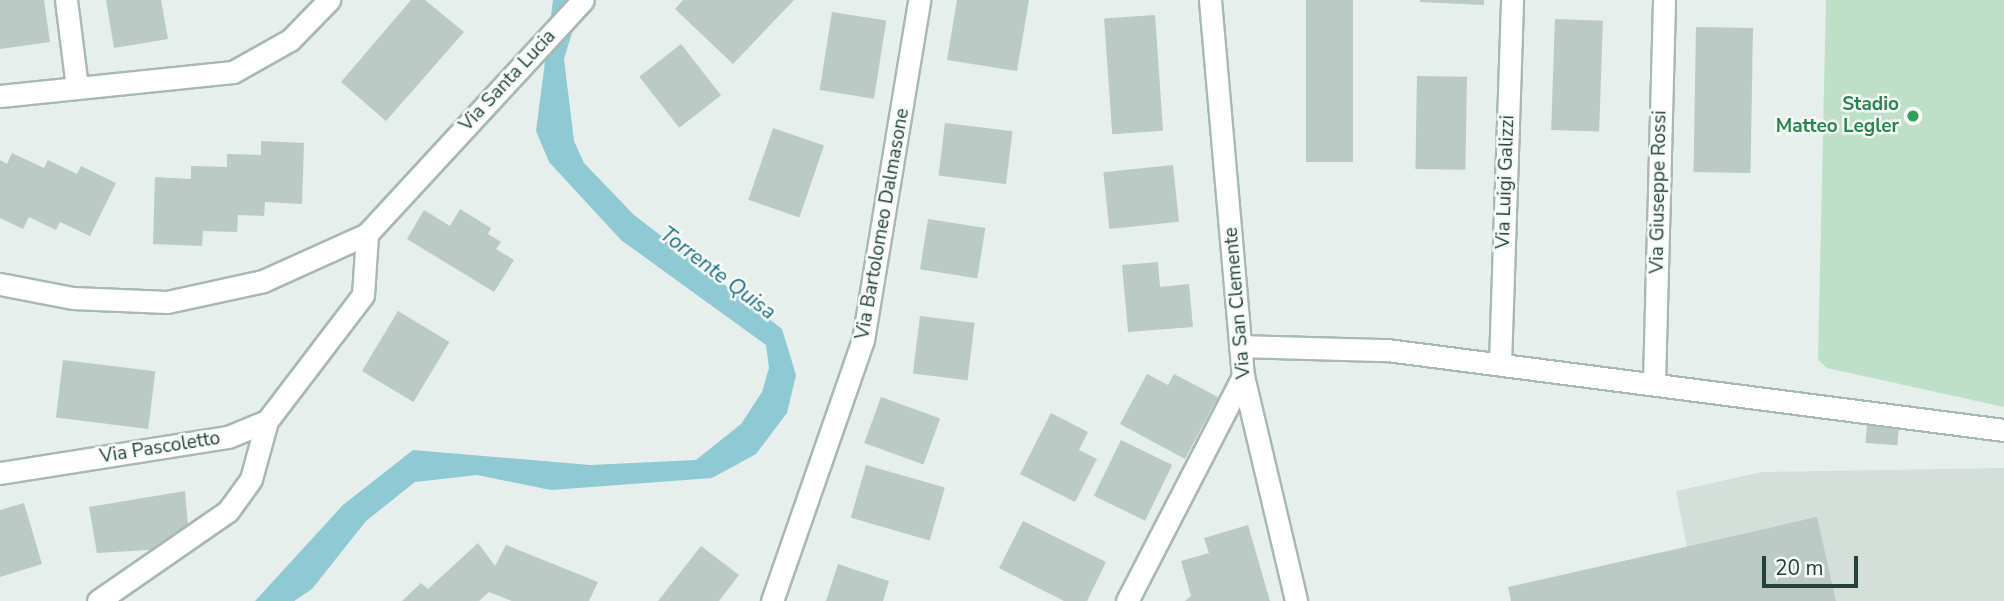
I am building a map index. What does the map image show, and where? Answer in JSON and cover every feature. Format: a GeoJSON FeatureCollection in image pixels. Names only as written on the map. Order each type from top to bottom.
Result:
{"type":"FeatureCollection","features":[{"type":"Feature","properties":{"kind":"street"},"geometry":{"type":"LineString","coordinates":[[65,0],[77,87]]}},
{"type":"Feature","properties":{"kind":"street"},"geometry":{"type":"LineString","coordinates":[[0,96],[233,72],[290,40],[329,0]]}},
{"type":"Feature","properties":{"kind":"street","name":"Via Santa Lucia"},"geometry":{"type":"LineString","coordinates":[[367,234],[583,0]]}},
{"type":"Feature","properties":{"kind":"street","name":"Via Bartolomeo Dalmasone"},"geometry":{"type":"LineString","coordinates":[[772,601],[863,340],[919,0]]}},
{"type":"Feature","properties":{"kind":"street","name":"Via San Clemente"},"geometry":{"type":"LineString","coordinates":[[1210,0],[1243,376],[1296,601]]}},
{"type":"Feature","properties":{"kind":"street","name":"Via Luigi Galizzi"},"geometry":{"type":"LineString","coordinates":[[1500,364],[1513,0]]}},
{"type":"Feature","properties":{"kind":"street","name":"Via Giuseppe Rossi"},"geometry":{"type":"LineString","coordinates":[[1654,383],[1664,0]]}},
{"type":"Feature","properties":{"kind":"street"},"geometry":{"type":"LineString","coordinates":[[0,284],[73,298],[167,302],[263,281],[367,234],[363,295],[267,421],[251,479],[228,511],[98,601]]}},
{"type":"Feature","properties":{"kind":"street"},"geometry":{"type":"LineString","coordinates":[[1240,346],[1387,350],[2004,430]]}},
{"type":"Feature","properties":{"kind":"street"},"geometry":{"type":"LineString","coordinates":[[1127,601],[1243,376]]}},
{"type":"Feature","properties":{"kind":"street","name":"Via Pascoletto"},"geometry":{"type":"LineString","coordinates":[[0,473],[228,437],[267,421]]}},
{"type":"Feature","properties":{"kind":"shaded area"},"geometry":{"type":"Polygon","coordinates":[[[2004,468],[2004,601],[1512,601],[1687,547],[1676,491],[1762,472],[2004,468]]]}},
{"type":"Feature","properties":{"kind":"green space","name":"Stadio Matteo Legler"},"geometry":{"type":"Polygon","coordinates":[[[1826,0],[2004,0],[2004,407],[1827,368],[1818,360],[1826,0]]]}},
{"type":"Feature","properties":{"kind":"water"},"geometry":{"type":"Polygon","coordinates":[[[553,0],[582,0],[564,59],[574,141],[584,163],[634,215],[782,329],[796,375],[787,413],[756,454],[712,478],[551,490],[477,475],[415,482],[366,521],[312,589],[294,601],[255,601],[343,505],[413,450],[590,465],[696,460],[741,424],[762,392],[769,368],[766,345],[621,240],[549,162],[536,131],[553,0]]]}},
{"type":"Feature","properties":{"kind":"building"},"geometry":{"type":"Polygon","coordinates":[[[0,0],[44,0],[50,42],[0,49],[0,0]]]}},
{"type":"Feature","properties":{"kind":"building"},"geometry":{"type":"Polygon","coordinates":[[[106,0],[161,0],[168,39],[114,48],[106,0]]]}},
{"type":"Feature","properties":{"kind":"building"},"geometry":{"type":"Polygon","coordinates":[[[411,0],[425,0],[464,32],[386,121],[341,82],[411,0]]]}},
{"type":"Feature","properties":{"kind":"building"},"geometry":{"type":"Polygon","coordinates":[[[683,0],[794,0],[733,64],[675,9],[683,0]]]}},
{"type":"Feature","properties":{"kind":"building"},"geometry":{"type":"Polygon","coordinates":[[[957,0],[1029,0],[1017,71],[947,60],[957,0]]]}},
{"type":"Feature","properties":{"kind":"building"},"geometry":{"type":"Polygon","coordinates":[[[1306,0],[1353,0],[1353,162],[1306,162],[1306,0]]]}},
{"type":"Feature","properties":{"kind":"building"},"geometry":{"type":"Polygon","coordinates":[[[1484,0],[1484,5],[1420,2],[1484,0]]]}},
{"type":"Feature","properties":{"kind":"building"},"geometry":{"type":"Polygon","coordinates":[[[832,12],[886,21],[874,99],[820,90],[832,12]]]}},
{"type":"Feature","properties":{"kind":"building"},"geometry":{"type":"Polygon","coordinates":[[[1155,15],[1163,131],[1112,134],[1104,19],[1155,15]]]}},
{"type":"Feature","properties":{"kind":"building"},"geometry":{"type":"Polygon","coordinates":[[[1555,19],[1603,21],[1599,132],[1551,130],[1555,19]]]}},
{"type":"Feature","properties":{"kind":"building"},"geometry":{"type":"Polygon","coordinates":[[[1696,27],[1753,28],[1750,173],[1693,172],[1696,27]]]}},
{"type":"Feature","properties":{"kind":"building"},"geometry":{"type":"Polygon","coordinates":[[[681,44],[721,95],[679,128],[639,77],[681,44]]]}},
{"type":"Feature","properties":{"kind":"building"},"geometry":{"type":"Polygon","coordinates":[[[1417,76],[1467,77],[1465,170],[1415,169],[1417,76]]]}},
{"type":"Feature","properties":{"kind":"building"},"geometry":{"type":"Polygon","coordinates":[[[945,123],[1012,131],[1006,184],[939,176],[945,123]]]}},
{"type":"Feature","properties":{"kind":"building"},"geometry":{"type":"Polygon","coordinates":[[[773,128],[824,146],[799,217],[748,200],[773,128]]]}},
{"type":"Feature","properties":{"kind":"building"},"geometry":{"type":"Polygon","coordinates":[[[261,141],[304,143],[302,204],[265,202],[264,216],[238,215],[237,232],[203,231],[202,246],[153,244],[155,177],[191,179],[191,166],[227,167],[227,154],[261,155],[261,141]]]}},
{"type":"Feature","properties":{"kind":"building"},"geometry":{"type":"Polygon","coordinates":[[[12,153],[44,168],[48,160],[77,174],[81,166],[116,183],[90,236],[60,222],[56,230],[29,217],[23,229],[0,218],[0,160],[7,164],[12,153]]]}},
{"type":"Feature","properties":{"kind":"building"},"geometry":{"type":"Polygon","coordinates":[[[1173,165],[1179,222],[1109,229],[1103,172],[1173,165]]]}},
{"type":"Feature","properties":{"kind":"building"},"geometry":{"type":"Polygon","coordinates":[[[460,209],[491,228],[488,234],[501,242],[496,249],[514,260],[494,292],[407,239],[424,210],[450,226],[460,209]]]}},
{"type":"Feature","properties":{"kind":"building"},"geometry":{"type":"Polygon","coordinates":[[[928,219],[985,228],[977,278],[920,269],[928,219]]]}},
{"type":"Feature","properties":{"kind":"building"},"geometry":{"type":"Polygon","coordinates":[[[1158,262],[1160,287],[1189,284],[1193,327],[1128,332],[1122,265],[1158,262]]]}},
{"type":"Feature","properties":{"kind":"building"},"geometry":{"type":"Polygon","coordinates":[[[398,311],[449,342],[413,402],[362,371],[398,311]]]}},
{"type":"Feature","properties":{"kind":"building"},"geometry":{"type":"Polygon","coordinates":[[[920,316],[975,323],[968,380],[913,374],[920,316]]]}},
{"type":"Feature","properties":{"kind":"building"},"geometry":{"type":"Polygon","coordinates":[[[63,360],[155,371],[148,429],[56,418],[63,360]]]}},
{"type":"Feature","properties":{"kind":"building"},"geometry":{"type":"Polygon","coordinates":[[[1147,374],[1168,385],[1174,374],[1218,397],[1185,459],[1120,424],[1147,374]]]}},
{"type":"Feature","properties":{"kind":"building"},"geometry":{"type":"Polygon","coordinates":[[[881,397],[940,419],[923,465],[864,443],[881,397]]]}},
{"type":"Feature","properties":{"kind":"building"},"geometry":{"type":"Polygon","coordinates":[[[1051,413],[1088,432],[1079,450],[1097,459],[1075,502],[1020,474],[1051,413]]]}},
{"type":"Feature","properties":{"kind":"building"},"geometry":{"type":"Polygon","coordinates":[[[1867,423],[1899,425],[1898,445],[1866,443],[1867,423]]]}},
{"type":"Feature","properties":{"kind":"building"},"geometry":{"type":"Polygon","coordinates":[[[1121,440],[1172,465],[1145,521],[1094,496],[1121,440]]]}},
{"type":"Feature","properties":{"kind":"building"},"geometry":{"type":"Polygon","coordinates":[[[866,465],[945,488],[930,540],[851,518],[866,465]]]}},
{"type":"Feature","properties":{"kind":"building"},"geometry":{"type":"Polygon","coordinates":[[[185,491],[189,537],[163,542],[165,549],[97,553],[89,507],[185,491]]]}},
{"type":"Feature","properties":{"kind":"building"},"geometry":{"type":"Polygon","coordinates":[[[24,503],[42,564],[0,577],[0,510],[24,503]]]}},
{"type":"Feature","properties":{"kind":"building"},"geometry":{"type":"Polygon","coordinates":[[[1817,517],[1836,601],[1511,601],[1508,587],[1817,517]]]}},
{"type":"Feature","properties":{"kind":"building"},"geometry":{"type":"Polygon","coordinates":[[[1023,521],[1106,562],[1087,601],[1064,601],[999,568],[1023,521]]]}},
{"type":"Feature","properties":{"kind":"building"},"geometry":{"type":"Polygon","coordinates":[[[1248,525],[1270,601],[1185,601],[1191,596],[1181,561],[1209,553],[1204,538],[1248,525]]]}},
{"type":"Feature","properties":{"kind":"building"},"geometry":{"type":"Polygon","coordinates":[[[478,543],[495,566],[506,545],[598,582],[589,601],[512,601],[489,592],[479,601],[402,601],[421,583],[428,589],[478,543]]]}},
{"type":"Feature","properties":{"kind":"building"},"geometry":{"type":"Polygon","coordinates":[[[701,546],[739,575],[719,601],[658,601],[701,546]]]}},
{"type":"Feature","properties":{"kind":"building"},"geometry":{"type":"Polygon","coordinates":[[[838,564],[889,581],[883,601],[826,601],[838,564]]]}},
{"type":"Feature","properties":{"kind":"place","name":"Stadio Matteo Legler"},"geometry":{"type":"Point","coordinates":[1913,116]}},
{"type":"Feature","properties":{"kind":"water label","name":"Torrente Quisa"},"geometry":{"type":"Point","coordinates":[718,273]}}]}
